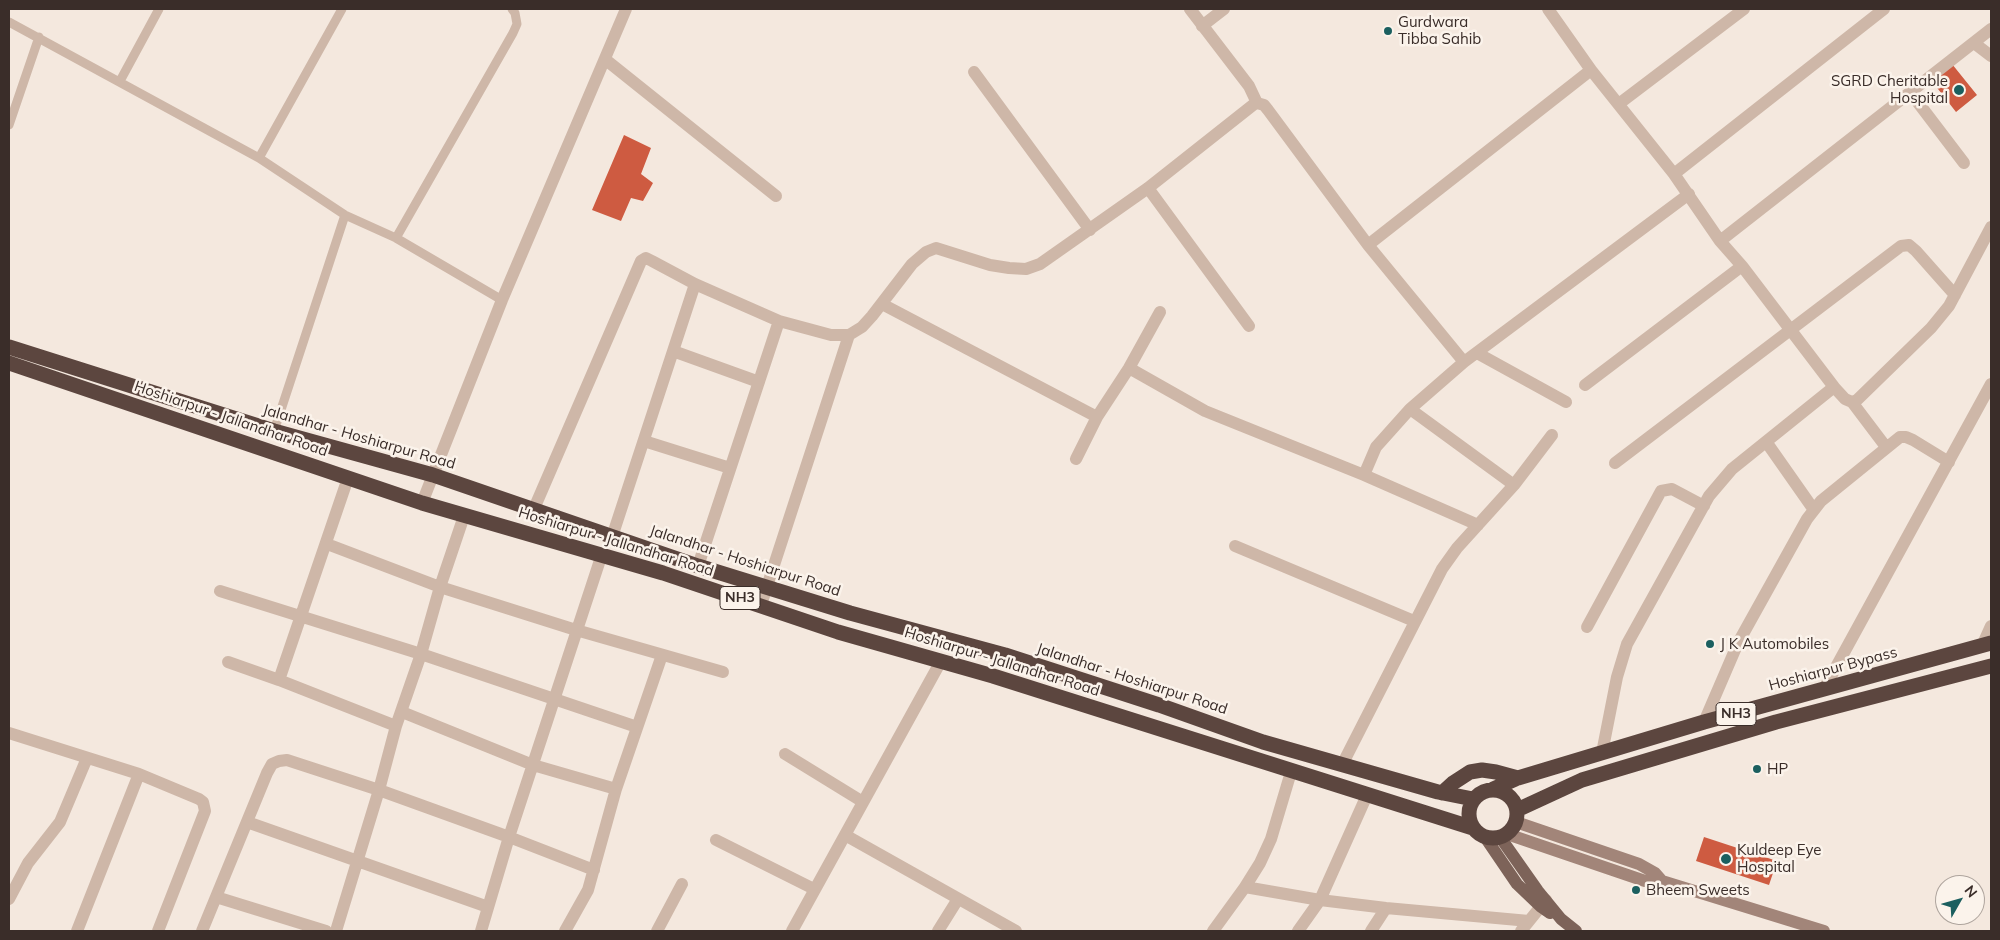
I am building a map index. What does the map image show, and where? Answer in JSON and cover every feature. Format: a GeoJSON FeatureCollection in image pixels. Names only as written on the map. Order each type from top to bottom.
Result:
{"type":"FeatureCollection","features":[{"type":"Feature","properties":{"kind":"highway","name":"Jalandhar - Hoshiarpur Road"},"geometry":{"type":"LineString","coordinates":[[9,347],[274,431],[433,475],[698,566],[768,586],[850,613],[1005,655],[1158,705],[1263,742],[1442,793],[1473,799]]}},
{"type":"Feature","properties":{"kind":"highway","name":"Hoshiarpur - Jallandhar Road"},"geometry":{"type":"LineString","coordinates":[[9,363],[422,503],[602,554],[838,632],[941,661],[1366,795],[1500,828]]}},
{"type":"Feature","properties":{"kind":"highway","name":"Hoshiarpur Bypass"},"geometry":{"type":"LineString","coordinates":[[1473,799],[1486,790],[1493,789],[1518,778],[1704,722],[1987,644]]}},
{"type":"Feature","properties":{"kind":"highway","name":"NH3"},"geometry":{"type":"LineString","coordinates":[[1500,828],[1538,799],[1582,780],[1776,722],[1991,666]]}},
{"type":"Feature","properties":{"kind":"highway"},"geometry":{"type":"LineString","coordinates":[[1772,704],[1776,722]]}},
{"type":"Feature","properties":{"kind":"highway"},"geometry":{"type":"LineString","coordinates":[[1442,793],[1453,782],[1470,772],[1482,770],[1518,778]]}},
{"type":"Feature","properties":{"kind":"highway"},"geometry":{"type":"LineString","coordinates":[[1473,799],[1468,813],[1500,828],[1513,800],[1507,794],[1493,789]]}},
{"type":"Feature","properties":{"kind":"main road"},"geometry":{"type":"LineString","coordinates":[[1500,828],[1639,864],[1655,873],[1662,881],[1824,931]]}},
{"type":"Feature","properties":{"kind":"main road"},"geometry":{"type":"LineString","coordinates":[[1500,828],[1543,903],[1576,931]]}},
{"type":"Feature","properties":{"kind":"street"},"geometry":{"type":"LineString","coordinates":[[422,503],[502,300],[606,60],[626,9]]}},
{"type":"Feature","properties":{"kind":"street"},"geometry":{"type":"LineString","coordinates":[[1190,9],[1249,86],[1257,104]]}},
{"type":"Feature","properties":{"kind":"street"},"geometry":{"type":"LineString","coordinates":[[1202,26],[1224,9]]}},
{"type":"Feature","properties":{"kind":"street"},"geometry":{"type":"LineString","coordinates":[[1620,104],[1744,9]]}},
{"type":"Feature","properties":{"kind":"street"},"geometry":{"type":"LineString","coordinates":[[1674,174],[1884,9]]}},
{"type":"Feature","properties":{"kind":"street"},"geometry":{"type":"LineString","coordinates":[[1553,11],[1591,70],[1674,174],[1720,241],[1742,266],[1834,387],[1845,399],[1852,402],[1886,447]]}},
{"type":"Feature","properties":{"kind":"street"},"geometry":{"type":"LineString","coordinates":[[1720,241],[1991,29]]}},
{"type":"Feature","properties":{"kind":"street"},"geometry":{"type":"LineString","coordinates":[[1974,43],[1991,56]]}},
{"type":"Feature","properties":{"kind":"street"},"geometry":{"type":"LineString","coordinates":[[606,60],[776,196]]}},
{"type":"Feature","properties":{"kind":"street"},"geometry":{"type":"LineString","coordinates":[[1368,244],[1591,70]]}},
{"type":"Feature","properties":{"kind":"street"},"geometry":{"type":"LineString","coordinates":[[974,72],[1090,230]]}},
{"type":"Feature","properties":{"kind":"street"},"geometry":{"type":"LineString","coordinates":[[1910,92],[1964,162]]}},
{"type":"Feature","properties":{"kind":"street"},"geometry":{"type":"LineString","coordinates":[[534,511],[641,260],[646,258],[652,260],[695,284],[779,321],[831,335],[849,335],[862,327],[912,264],[926,252],[936,248],[990,265],[1026,269],[1040,264],[1148,188],[1253,105],[1257,104],[1264,106],[1268,110],[1368,244],[1464,362]]}},
{"type":"Feature","properties":{"kind":"street"},"geometry":{"type":"LineString","coordinates":[[1148,188],[1249,326]]}},
{"type":"Feature","properties":{"kind":"street"},"geometry":{"type":"LineString","coordinates":[[1364,475],[1376,447],[1410,409],[1464,362],[1689,194]]}},
{"type":"Feature","properties":{"kind":"street"},"geometry":{"type":"LineString","coordinates":[[1852,402],[1857,400],[1931,328],[1950,306],[1991,227]]}},
{"type":"Feature","properties":{"kind":"street"},"geometry":{"type":"LineString","coordinates":[[1615,463],[1901,246],[1909,245],[1916,251],[1956,295]]}},
{"type":"Feature","properties":{"kind":"street"},"geometry":{"type":"LineString","coordinates":[[1585,384],[1742,266]]}},
{"type":"Feature","properties":{"kind":"street"},"geometry":{"type":"LineString","coordinates":[[612,537],[695,284]]}},
{"type":"Feature","properties":{"kind":"street"},"geometry":{"type":"LineString","coordinates":[[882,304],[1097,417]]}},
{"type":"Feature","properties":{"kind":"street"},"geometry":{"type":"LineString","coordinates":[[1076,458],[1097,417],[1129,368],[1160,312]]}},
{"type":"Feature","properties":{"kind":"street"},"geometry":{"type":"LineString","coordinates":[[698,566],[779,321]]}},
{"type":"Feature","properties":{"kind":"street"},"geometry":{"type":"LineString","coordinates":[[761,605],[849,335]]}},
{"type":"Feature","properties":{"kind":"street"},"geometry":{"type":"LineString","coordinates":[[673,351],[759,382]]}},
{"type":"Feature","properties":{"kind":"street"},"geometry":{"type":"LineString","coordinates":[[1477,353],[1566,402]]}},
{"type":"Feature","properties":{"kind":"street"},"geometry":{"type":"LineString","coordinates":[[1129,368],[1205,410],[1364,475],[1478,525]]}},
{"type":"Feature","properties":{"kind":"street"},"geometry":{"type":"LineString","coordinates":[[1824,689],[1991,384]]}},
{"type":"Feature","properties":{"kind":"street"},"geometry":{"type":"LineString","coordinates":[[1602,753],[1627,644],[1633,630],[1704,506],[1720,482],[1732,470],[1834,387]]}},
{"type":"Feature","properties":{"kind":"street"},"geometry":{"type":"LineString","coordinates":[[1410,409],[1514,484]]}},
{"type":"Feature","properties":{"kind":"street"},"geometry":{"type":"LineString","coordinates":[[1342,765],[1414,621],[1448,559],[1514,484],[1552,435]]}},
{"type":"Feature","properties":{"kind":"street"},"geometry":{"type":"LineString","coordinates":[[1704,722],[1738,643],[1814,510],[1834,490],[1897,439],[1906,436],[1949,462]]}},
{"type":"Feature","properties":{"kind":"street"},"geometry":{"type":"LineString","coordinates":[[644,441],[730,468]]}},
{"type":"Feature","properties":{"kind":"street"},"geometry":{"type":"LineString","coordinates":[[1767,443],[1814,510]]}},
{"type":"Feature","properties":{"kind":"street"},"geometry":{"type":"LineString","coordinates":[[280,680],[348,478]]}},
{"type":"Feature","properties":{"kind":"street"},"geometry":{"type":"LineString","coordinates":[[1586,627],[1661,491],[1672,490],[1704,506]]}},
{"type":"Feature","properties":{"kind":"street"},"geometry":{"type":"LineString","coordinates":[[336,931],[379,790],[396,726],[421,654],[464,516]]}},
{"type":"Feature","properties":{"kind":"street"},"geometry":{"type":"LineString","coordinates":[[327,544],[440,588],[576,630],[723,672]]}},
{"type":"Feature","properties":{"kind":"street"},"geometry":{"type":"LineString","coordinates":[[1235,546],[1414,621]]}},
{"type":"Feature","properties":{"kind":"street"},"geometry":{"type":"LineString","coordinates":[[481,931],[509,836],[534,765],[602,554]]}},
{"type":"Feature","properties":{"kind":"street"},"geometry":{"type":"LineString","coordinates":[[220,591],[421,654],[637,727]]}},
{"type":"Feature","properties":{"kind":"street"},"geometry":{"type":"LineString","coordinates":[[1987,644],[1991,626]]}},
{"type":"Feature","properties":{"kind":"street"},"geometry":{"type":"LineString","coordinates":[[565,931],[580,906],[594,870],[616,789],[662,655]]}},
{"type":"Feature","properties":{"kind":"street"},"geometry":{"type":"LineString","coordinates":[[792,931],[941,661]]}},
{"type":"Feature","properties":{"kind":"street"},"geometry":{"type":"LineString","coordinates":[[228,662],[280,680],[396,726]]}},
{"type":"Feature","properties":{"kind":"street"},"geometry":{"type":"LineString","coordinates":[[402,712],[534,765],[616,789]]}},
{"type":"Feature","properties":{"kind":"street"},"geometry":{"type":"LineString","coordinates":[[9,733],[139,774],[199,799],[205,806],[205,811],[158,931]]}},
{"type":"Feature","properties":{"kind":"street"},"geometry":{"type":"LineString","coordinates":[[785,754],[863,802]]}},
{"type":"Feature","properties":{"kind":"street"},"geometry":{"type":"LineString","coordinates":[[9,899],[28,863],[60,822],[87,758]]}},
{"type":"Feature","properties":{"kind":"street"},"geometry":{"type":"LineString","coordinates":[[202,931],[267,773],[272,764],[279,761],[287,760],[379,790],[509,836],[594,870]]}},
{"type":"Feature","properties":{"kind":"street"},"geometry":{"type":"LineString","coordinates":[[1213,931],[1245,887],[1271,839],[1292,772]]}},
{"type":"Feature","properties":{"kind":"street"},"geometry":{"type":"LineString","coordinates":[[77,931],[139,774]]}},
{"type":"Feature","properties":{"kind":"street"},"geometry":{"type":"LineString","coordinates":[[1298,931],[1320,900],[1366,795]]}},
{"type":"Feature","properties":{"kind":"street"},"geometry":{"type":"LineString","coordinates":[[247,822],[488,908]]}},
{"type":"Feature","properties":{"kind":"street"},"geometry":{"type":"LineString","coordinates":[[844,835],[1016,931]]}},
{"type":"Feature","properties":{"kind":"street"},"geometry":{"type":"LineString","coordinates":[[716,840],[814,889]]}},
{"type":"Feature","properties":{"kind":"street"},"geometry":{"type":"LineString","coordinates":[[657,931],[682,884]]}},
{"type":"Feature","properties":{"kind":"street"},"geometry":{"type":"LineString","coordinates":[[1245,887],[1320,900],[1525,926],[1543,903]]}},
{"type":"Feature","properties":{"kind":"street"},"geometry":{"type":"LineString","coordinates":[[216,897],[326,931]]}},
{"type":"Feature","properties":{"kind":"street"},"geometry":{"type":"LineString","coordinates":[[938,931],[958,899]]}},
{"type":"Feature","properties":{"kind":"street"},"geometry":{"type":"LineString","coordinates":[[1371,931],[1386,908]]}},
{"type":"Feature","properties":{"kind":"lane"},"geometry":{"type":"LineString","coordinates":[[120,81],[159,9]]}},
{"type":"Feature","properties":{"kind":"lane"},"geometry":{"type":"LineString","coordinates":[[259,158],[342,9]]}},
{"type":"Feature","properties":{"kind":"lane"},"geometry":{"type":"LineString","coordinates":[[396,238],[513,33],[517,24],[515,13],[512,9]]}},
{"type":"Feature","properties":{"kind":"lane"},"geometry":{"type":"LineString","coordinates":[[9,22],[259,158],[345,215],[396,238],[502,300]]}},
{"type":"Feature","properties":{"kind":"lane"},"geometry":{"type":"LineString","coordinates":[[9,125],[39,38]]}},
{"type":"Feature","properties":{"kind":"lane"},"geometry":{"type":"LineString","coordinates":[[274,431],[345,215]]}},
{"type":"Feature","properties":{"kind":"building"},"geometry":{"type":"Polygon","coordinates":[[[1952,64],[1977,95],[1956,112],[1931,80],[1952,64]]]}},
{"type":"Feature","properties":{"kind":"building"},"geometry":{"type":"Polygon","coordinates":[[[624,135],[651,148],[641,174],[653,183],[643,201],[631,198],[621,221],[592,210],[624,135]]]}},
{"type":"Feature","properties":{"kind":"building"},"geometry":{"type":"Polygon","coordinates":[[[1704,837],[1777,861],[1769,885],[1696,861],[1704,837]]]}},
{"type":"Feature","properties":{"kind":"place","name":"Gurdwara Tibba Sahib"},"geometry":{"type":"Point","coordinates":[1388,31]}},
{"type":"Feature","properties":{"kind":"place","name":"SGRD Cheritable Hospital"},"geometry":{"type":"Point","coordinates":[1959,90]}},
{"type":"Feature","properties":{"kind":"place","name":"J K Automobiles"},"geometry":{"type":"Point","coordinates":[1710,644]}},
{"type":"Feature","properties":{"kind":"place","name":"HP"},"geometry":{"type":"Point","coordinates":[1757,769]}},
{"type":"Feature","properties":{"kind":"place","name":"Kuldeep Eye Hospital"},"geometry":{"type":"Point","coordinates":[1726,859]}},
{"type":"Feature","properties":{"kind":"place","name":"Bheem Sweets"},"geometry":{"type":"Point","coordinates":[1636,890]}}]}
